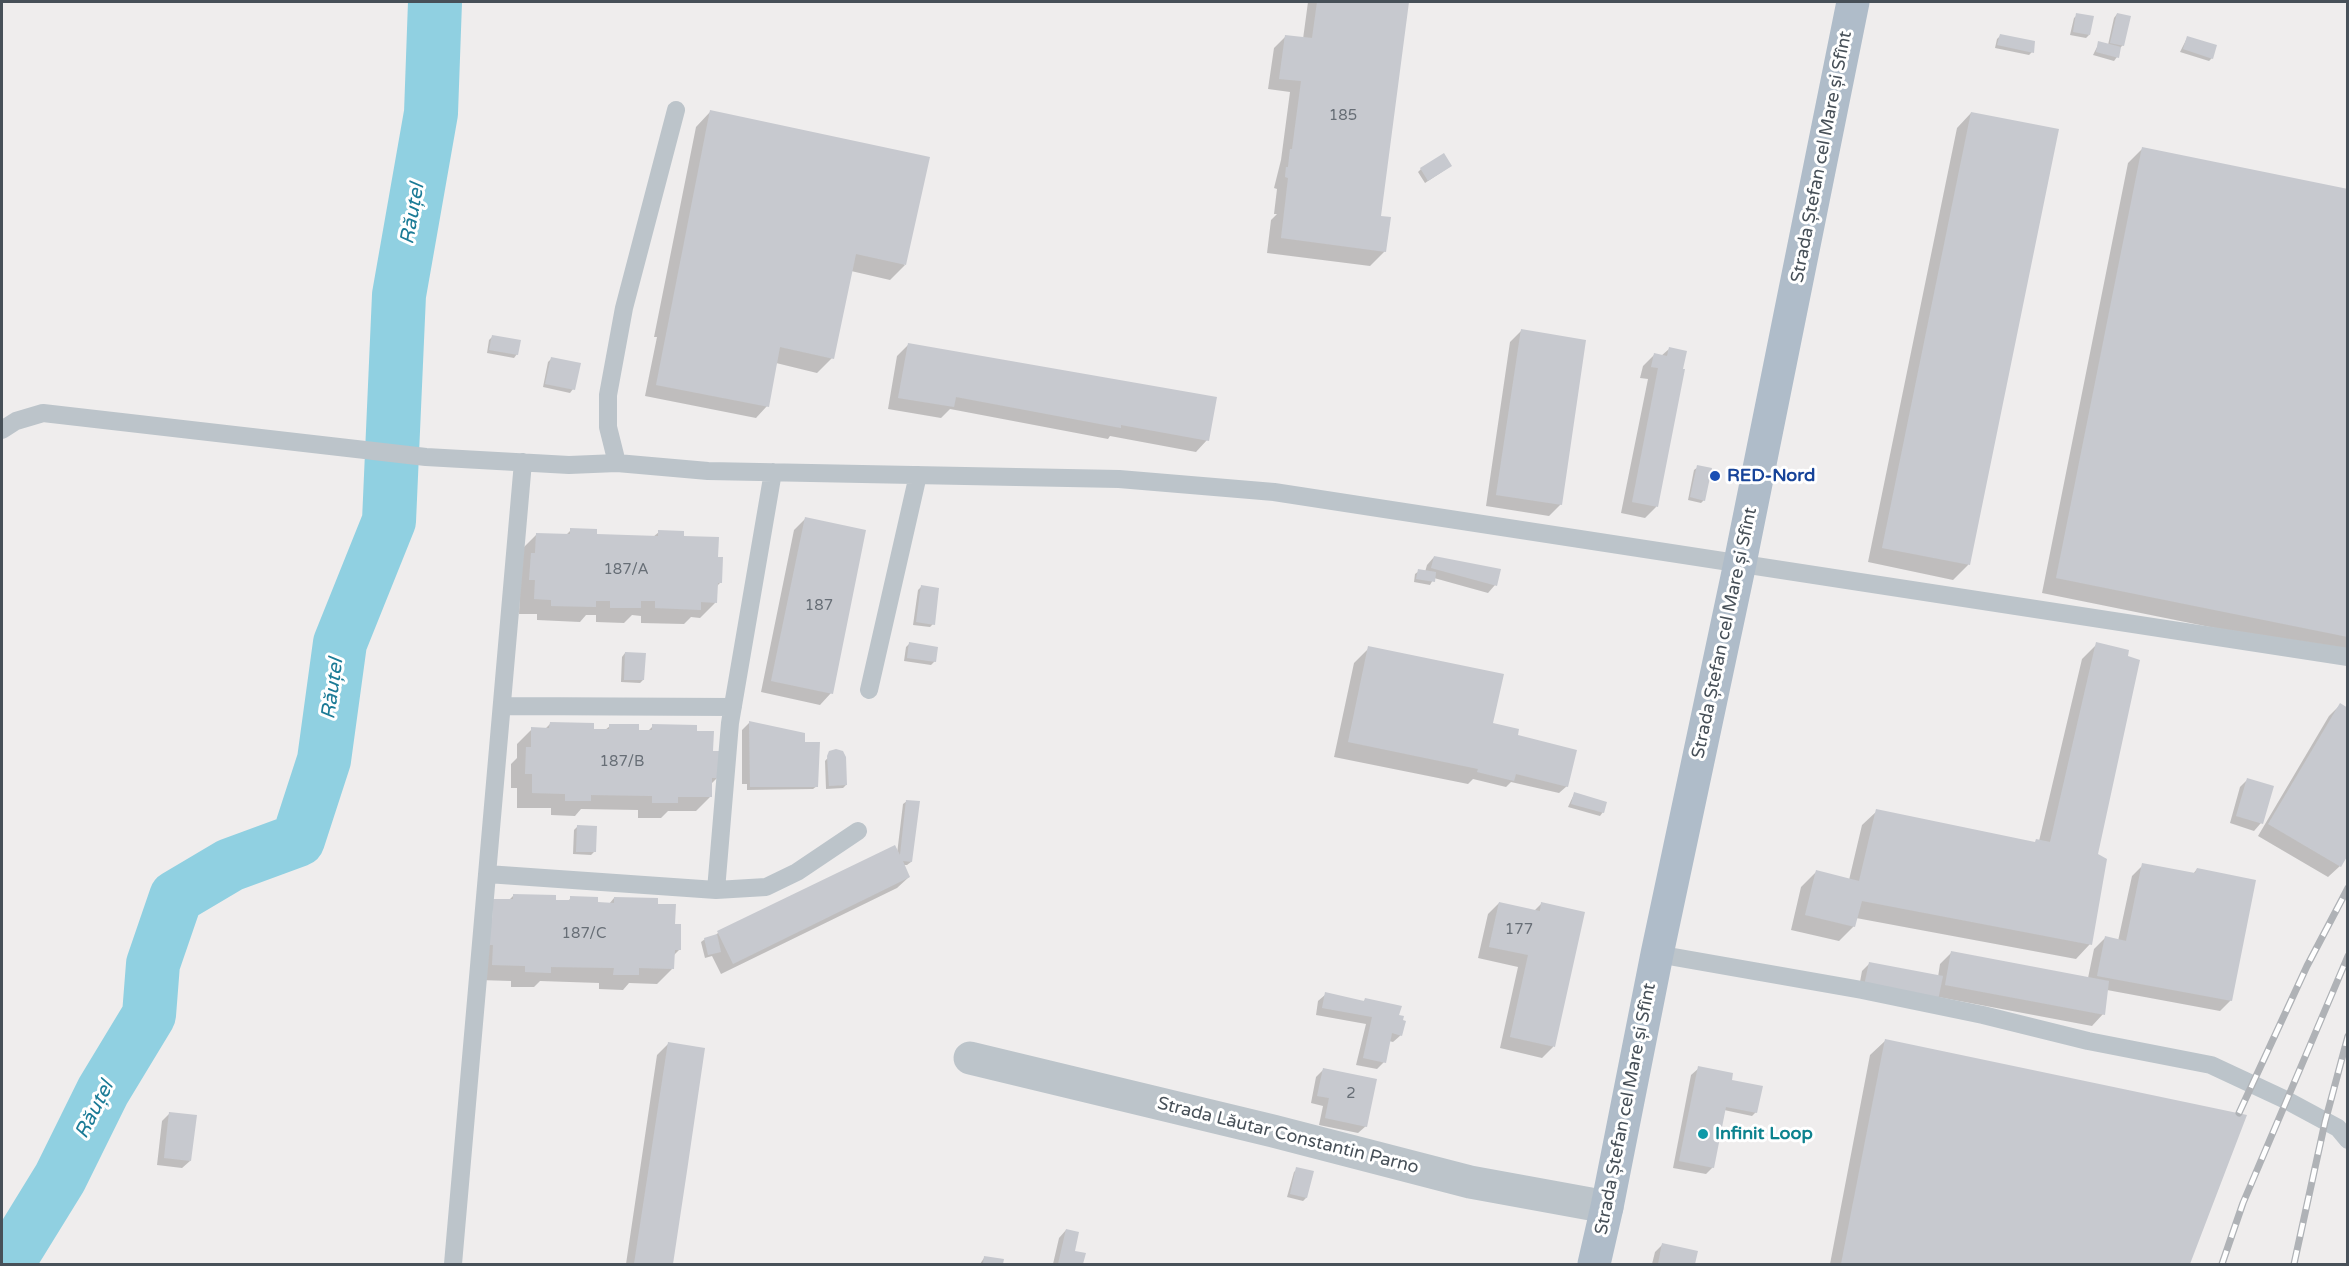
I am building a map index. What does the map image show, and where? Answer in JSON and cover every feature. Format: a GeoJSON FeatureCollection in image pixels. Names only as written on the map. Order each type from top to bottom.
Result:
{"type":"FeatureCollection","features":[{"type":"Feature","properties":{"kind":"main road","name":"Strada Ștefan cel Mare și Sfînt"},"geometry":{"type":"LineString","coordinates":[[1594,1264],[1740,563],[1853,2]]}},
{"type":"Feature","properties":{"kind":"street","name":"Strada Lăutar Constantin Parno"},"geometry":{"type":"LineString","coordinates":[[970,1058],[1274,1131],[1470,1182],[1607,1207]]}},
{"type":"Feature","properties":{"kind":"lane"},"geometry":{"type":"LineString","coordinates":[[617,463],[608,427],[608,395],[624,308],[676,110]]}},
{"type":"Feature","properties":{"kind":"lane"},"geometry":{"type":"LineString","coordinates":[[2,430],[16,421],[43,413],[426,458],[569,465],[617,463],[708,471],[1119,478],[1274,492],[2348,657]]}},
{"type":"Feature","properties":{"kind":"lane"},"geometry":{"type":"LineString","coordinates":[[453,1264],[523,462]]}},
{"type":"Feature","properties":{"kind":"lane"},"geometry":{"type":"LineString","coordinates":[[716,890],[733,706],[773,472]]}},
{"type":"Feature","properties":{"kind":"lane"},"geometry":{"type":"LineString","coordinates":[[869,690],[918,475]]}},
{"type":"Feature","properties":{"kind":"lane"},"geometry":{"type":"LineString","coordinates":[[502,706],[733,706]]}},
{"type":"Feature","properties":{"kind":"lane"},"geometry":{"type":"LineString","coordinates":[[487,874],[716,890],[766,887],[797,872],[858,831]]}},
{"type":"Feature","properties":{"kind":"lane"},"geometry":{"type":"LineString","coordinates":[[1657,954],[1862,990],[1983,1015],[2088,1041],[2211,1065],[2286,1100],[2338,1128],[2348,1140]]}},
{"type":"Feature","properties":{"kind":"building"},"geometry":{"type":"Polygon","coordinates":[[[1317,2],[1409,2],[1381,216],[1391,217],[1386,252],[1281,238],[1288,178],[1285,177],[1286,167],[1288,167],[1290,149],[1292,149],[1301,81],[1279,79],[1285,35],[1312,38],[1317,2]]]}},
{"type":"Feature","properties":{"kind":"building"},"geometry":{"type":"Polygon","coordinates":[[[2076,13],[2094,16],[2090,35],[2073,32],[2076,13]]]}},
{"type":"Feature","properties":{"kind":"building"},"geometry":{"type":"Polygon","coordinates":[[[2117,13],[2131,16],[2124,46],[2110,43],[2117,13]]]}},
{"type":"Feature","properties":{"kind":"building"},"geometry":{"type":"Polygon","coordinates":[[[2000,34],[2035,41],[2034,53],[1997,45],[2000,34]]]}},
{"type":"Feature","properties":{"kind":"building"},"geometry":{"type":"Polygon","coordinates":[[[2187,36],[2217,45],[2213,59],[2183,49],[2187,36]]]}},
{"type":"Feature","properties":{"kind":"building"},"geometry":{"type":"Polygon","coordinates":[[[2098,41],[2121,47],[2119,58],[2096,52],[2098,41]]]}},
{"type":"Feature","properties":{"kind":"building"},"geometry":{"type":"Polygon","coordinates":[[[710,110],[930,157],[906,265],[856,254],[834,359],[780,347],[769,407],[656,385],[710,110]]]}},
{"type":"Feature","properties":{"kind":"building"},"geometry":{"type":"Polygon","coordinates":[[[1971,112],[2059,129],[1970,565],[1882,548],[1971,112]]]}},
{"type":"Feature","properties":{"kind":"building"},"geometry":{"type":"Polygon","coordinates":[[[2142,147],[2348,189],[2348,637],[2056,578],[2142,147]]]}},
{"type":"Feature","properties":{"kind":"building"},"geometry":{"type":"Polygon","coordinates":[[[1444,153],[1452,166],[1428,181],[1420,168],[1444,153]]]}},
{"type":"Feature","properties":{"kind":"building"},"geometry":{"type":"Polygon","coordinates":[[[1521,329],[1586,340],[1562,505],[1496,495],[1521,329]]]}},
{"type":"Feature","properties":{"kind":"building"},"geometry":{"type":"Polygon","coordinates":[[[492,335],[521,340],[518,355],[489,350],[492,335]]]}},
{"type":"Feature","properties":{"kind":"building"},"geometry":{"type":"Polygon","coordinates":[[[908,343],[1217,397],[1209,441],[1121,425],[1121,428],[956,397],[954,407],[898,398],[908,343]]]}},
{"type":"Feature","properties":{"kind":"building"},"geometry":{"type":"Polygon","coordinates":[[[1669,347],[1687,351],[1658,507],[1632,502],[1658,368],[1651,367],[1654,353],[1667,356],[1669,347]]]}},
{"type":"Feature","properties":{"kind":"building"},"geometry":{"type":"Polygon","coordinates":[[[551,357],[581,363],[575,390],[545,384],[551,357]]]}},
{"type":"Feature","properties":{"kind":"building"},"geometry":{"type":"Polygon","coordinates":[[[1697,465],[1712,468],[1705,501],[1690,497],[1697,465]]]}},
{"type":"Feature","properties":{"kind":"building"},"geometry":{"type":"Polygon","coordinates":[[[805,517],[866,530],[833,694],[771,681],[805,517]]]}},
{"type":"Feature","properties":{"kind":"building"},"geometry":{"type":"Polygon","coordinates":[[[570,528],[597,529],[597,534],[658,536],[658,530],[684,531],[684,536],[719,537],[718,557],[723,557],[722,583],[718,583],[717,603],[701,602],[701,610],[655,608],[655,601],[641,601],[641,608],[610,608],[610,601],[596,601],[596,607],[551,606],[551,600],[534,599],[535,580],[529,580],[531,553],[535,553],[536,533],[570,534],[570,528]]]}},
{"type":"Feature","properties":{"kind":"building"},"geometry":{"type":"Polygon","coordinates":[[[1434,556],[1501,569],[1497,586],[1431,568],[1434,556]]]}},
{"type":"Feature","properties":{"kind":"building"},"geometry":{"type":"Polygon","coordinates":[[[1418,569],[1436,572],[1435,582],[1416,579],[1418,569]]]}},
{"type":"Feature","properties":{"kind":"building"},"geometry":{"type":"Polygon","coordinates":[[[921,585],[939,588],[935,625],[916,622],[921,585]]]}},
{"type":"Feature","properties":{"kind":"building"},"geometry":{"type":"Polygon","coordinates":[[[909,642],[938,647],[936,662],[907,658],[909,642]]]}},
{"type":"Feature","properties":{"kind":"building"},"geometry":{"type":"Polygon","coordinates":[[[2096,642],[2129,650],[2128,656],[2140,660],[2098,854],[2107,859],[2092,945],[1862,901],[1855,927],[1805,915],[1816,870],[1859,881],[1876,809],[2035,842],[2036,839],[2050,842],[2096,642]]]}},
{"type":"Feature","properties":{"kind":"building"},"geometry":{"type":"Polygon","coordinates":[[[1368,646],[1504,674],[1493,723],[1519,729],[1518,735],[1577,750],[1568,787],[1516,774],[1514,781],[1477,772],[1478,769],[1348,742],[1368,646]]]}},
{"type":"Feature","properties":{"kind":"building"},"geometry":{"type":"Polygon","coordinates":[[[625,652],[646,653],[644,680],[624,680],[625,652]]]}},
{"type":"Feature","properties":{"kind":"building"},"geometry":{"type":"Polygon","coordinates":[[[2340,703],[2348,708],[2348,855],[2341,867],[2268,824],[2340,703]]]}},
{"type":"Feature","properties":{"kind":"building"},"geometry":{"type":"Polygon","coordinates":[[[749,721],[805,733],[805,742],[820,742],[818,787],[750,787],[749,721]]]}},
{"type":"Feature","properties":{"kind":"building"},"geometry":{"type":"Polygon","coordinates":[[[550,722],[594,723],[594,729],[609,729],[609,724],[639,724],[639,730],[652,730],[652,724],[697,725],[697,731],[714,731],[713,751],[719,751],[719,778],[712,778],[712,797],[678,797],[678,803],[652,803],[652,796],[591,795],[591,801],[565,801],[565,794],[532,793],[532,774],[525,774],[526,747],[531,747],[531,727],[549,728],[550,722]]]}},
{"type":"Feature","properties":{"kind":"building"},"geometry":{"type":"Polygon","coordinates":[[[836,749],[843,751],[846,757],[847,785],[829,786],[827,756],[829,751],[836,749]]]}},
{"type":"Feature","properties":{"kind":"building"},"geometry":{"type":"Polygon","coordinates":[[[2247,778],[2274,786],[2263,824],[2236,816],[2247,778]]]}},
{"type":"Feature","properties":{"kind":"building"},"geometry":{"type":"Polygon","coordinates":[[[1574,792],[1607,802],[1604,813],[1571,804],[1574,792]]]}},
{"type":"Feature","properties":{"kind":"building"},"geometry":{"type":"Polygon","coordinates":[[[906,800],[920,801],[912,862],[903,861],[910,877],[733,964],[717,931],[895,845],[900,855],[906,800]]]}},
{"type":"Feature","properties":{"kind":"building"},"geometry":{"type":"Polygon","coordinates":[[[577,825],[597,826],[596,852],[576,852],[577,825]]]}},
{"type":"Feature","properties":{"kind":"building"},"geometry":{"type":"Polygon","coordinates":[[[2142,863],[2195,873],[2197,868],[2256,880],[2232,1001],[2097,976],[2105,936],[2126,941],[2142,863]]]}},
{"type":"Feature","properties":{"kind":"building"},"geometry":{"type":"Polygon","coordinates":[[[513,894],[556,895],[556,900],[570,900],[570,896],[598,897],[598,902],[614,903],[614,897],[658,898],[658,904],[676,904],[675,924],[681,924],[681,950],[675,950],[674,969],[639,968],[639,975],[613,975],[614,968],[551,967],[551,973],[525,972],[525,966],[492,965],[493,945],[487,945],[488,920],[492,920],[493,899],[513,899],[513,894]]]}},
{"type":"Feature","properties":{"kind":"building"},"geometry":{"type":"Polygon","coordinates":[[[1499,902],[1540,911],[1541,902],[1585,912],[1555,1047],[1510,1037],[1528,955],[1489,947],[1499,902]]]}},
{"type":"Feature","properties":{"kind":"building"},"geometry":{"type":"Polygon","coordinates":[[[717,934],[721,952],[708,955],[704,938],[717,934]]]}},
{"type":"Feature","properties":{"kind":"building"},"geometry":{"type":"Polygon","coordinates":[[[1951,951],[2109,981],[2105,1015],[1945,985],[1951,951]]]}},
{"type":"Feature","properties":{"kind":"building"},"geometry":{"type":"Polygon","coordinates":[[[1869,962],[1943,976],[1937,1005],[1863,991],[1869,962]]]}},
{"type":"Feature","properties":{"kind":"building"},"geometry":{"type":"Polygon","coordinates":[[[1325,992],[1364,1001],[1365,998],[1402,1006],[1399,1015],[1404,1016],[1403,1020],[1406,1021],[1402,1036],[1392,1033],[1386,1063],[1363,1058],[1372,1017],[1322,1008],[1325,992]]]}},
{"type":"Feature","properties":{"kind":"building"},"geometry":{"type":"Polygon","coordinates":[[[1885,1039],[2247,1115],[2190,1264],[1841,1264],[1885,1039]]]}},
{"type":"Feature","properties":{"kind":"building"},"geometry":{"type":"Polygon","coordinates":[[[668,1042],[705,1048],[673,1264],[634,1264],[668,1042]]]}},
{"type":"Feature","properties":{"kind":"building","name":"Infinit Loop"},"geometry":{"type":"Polygon","coordinates":[[[1698,1066],[1733,1073],[1732,1080],[1763,1086],[1757,1113],[1726,1107],[1714,1168],[1679,1161],[1698,1066]]]}},
{"type":"Feature","properties":{"kind":"building"},"geometry":{"type":"Polygon","coordinates":[[[1323,1068],[1377,1079],[1367,1127],[1325,1118],[1329,1098],[1317,1096],[1323,1068]]]}},
{"type":"Feature","properties":{"kind":"building"},"geometry":{"type":"Polygon","coordinates":[[[169,1112],[197,1115],[191,1161],[164,1158],[169,1112]]]}},
{"type":"Feature","properties":{"kind":"building"},"geometry":{"type":"Polygon","coordinates":[[[1296,1167],[1314,1171],[1307,1198],[1290,1194],[1296,1167]]]}},
{"type":"Feature","properties":{"kind":"building"},"geometry":{"type":"Polygon","coordinates":[[[1066,1229],[1079,1232],[1075,1251],[1086,1253],[1083,1264],[1058,1264],[1066,1229]]]}},
{"type":"Feature","properties":{"kind":"building"},"geometry":{"type":"Polygon","coordinates":[[[1662,1243],[1698,1251],[1695,1264],[1658,1264],[1662,1243]]]}},
{"type":"Feature","properties":{"kind":"building"},"geometry":{"type":"Polygon","coordinates":[[[984,1256],[1004,1259],[1003,1264],[983,1264],[984,1256]]]}},
{"type":"Feature","properties":{"kind":"waterway","name":"Răuțel"},"geometry":{"type":"LineString","coordinates":[[7,1264],[60,1178],[103,1091],[149,1015],[153,964],[176,897],[230,865],[298,840],[324,760],[340,643],[389,521],[399,295],[431,113],[435,2]]}},
{"type":"Feature","properties":{"kind":"railway"},"geometry":{"type":"LineString","coordinates":[[2239,1113],[2307,966],[2348,888]]}},
{"type":"Feature","properties":{"kind":"railway"},"geometry":{"type":"LineString","coordinates":[[2222,1264],[2243,1203],[2348,956]]}},
{"type":"Feature","properties":{"kind":"railway"},"geometry":{"type":"LineString","coordinates":[[2294,1264],[2325,1122],[2348,1036]]}},
{"type":"Feature","properties":{"kind":"place","name":"RED-Nord"},"geometry":{"type":"Point","coordinates":[1715,476]}},
{"type":"Feature","properties":{"kind":"place","name":"Infinit Loop"},"geometry":{"type":"Point","coordinates":[1703,1134]}}]}
